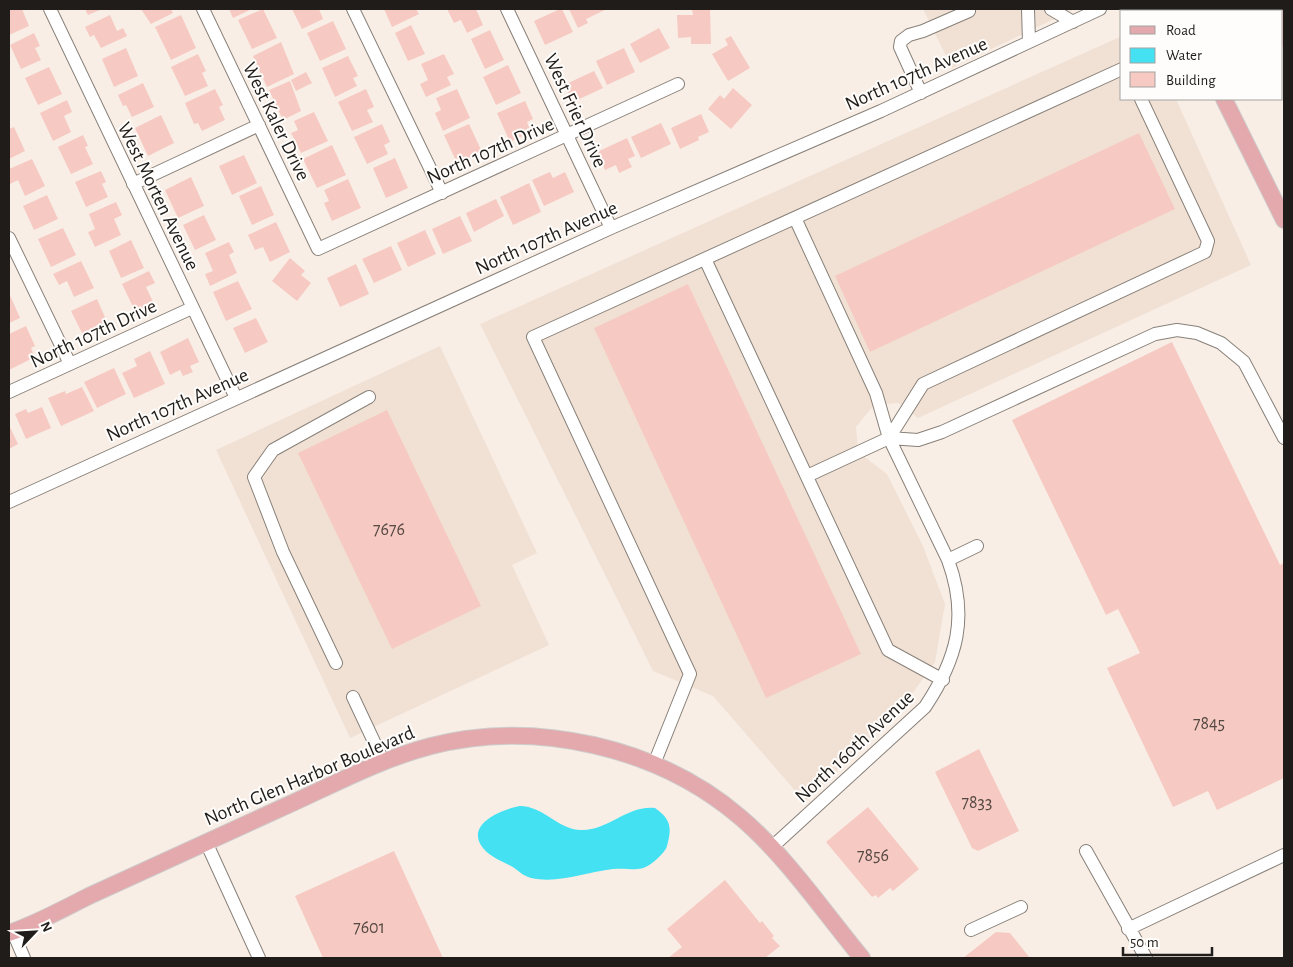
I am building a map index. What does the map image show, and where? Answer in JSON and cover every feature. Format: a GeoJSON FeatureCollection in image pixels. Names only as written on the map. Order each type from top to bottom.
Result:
{"type":"FeatureCollection","features":[{"type":"Feature","properties":{"kind":"main road"},"geometry":{"type":"LineString","coordinates":[[1224,100],[1284,220]]}},
{"type":"Feature","properties":{"kind":"main road","name":"North Glen Harbor Boulevard"},"geometry":{"type":"LineString","coordinates":[[11,933],[206,842],[384,763],[430,746],[495,736],[564,740],[604,748],[654,764],[720,802],[772,848],[862,958]]}},
{"type":"Feature","properties":{"kind":"street","name":"West Morten Avenue"},"geometry":{"type":"LineString","coordinates":[[50,9],[236,398]]}},
{"type":"Feature","properties":{"kind":"street","name":"West Kaler Drive"},"geometry":{"type":"LineString","coordinates":[[203,9],[318,249]]}},
{"type":"Feature","properties":{"kind":"street"},"geometry":{"type":"LineString","coordinates":[[353,9],[442,193]]}},
{"type":"Feature","properties":{"kind":"street","name":"West Frier Drive"},"geometry":{"type":"LineString","coordinates":[[507,9],[611,228]]}},
{"type":"Feature","properties":{"kind":"street"},"geometry":{"type":"LineString","coordinates":[[920,92],[900,47],[901,40],[970,9]]}},
{"type":"Feature","properties":{"kind":"street"},"geometry":{"type":"LineString","coordinates":[[1028,9],[1029,42]]}},
{"type":"Feature","properties":{"kind":"street"},"geometry":{"type":"LineString","coordinates":[[1051,9],[1073,22]]}},
{"type":"Feature","properties":{"kind":"street","name":"North 107th Avenue"},"geometry":{"type":"LineString","coordinates":[[9,502],[611,228],[920,92],[1100,9]]}},
{"type":"Feature","properties":{"kind":"street"},"geometry":{"type":"LineString","coordinates":[[654,764],[690,674],[533,337],[1120,70]]}},
{"type":"Feature","properties":{"kind":"street","name":"North 107th Drive"},"geometry":{"type":"LineString","coordinates":[[318,249],[678,84]]}},
{"type":"Feature","properties":{"kind":"street"},"geometry":{"type":"LineString","coordinates":[[889,438],[924,384],[1205,252],[1208,240],[1142,100]]}},
{"type":"Feature","properties":{"kind":"street"},"geometry":{"type":"LineString","coordinates":[[133,184],[259,125]]}},
{"type":"Feature","properties":{"kind":"street","name":"North 160th Avenue"},"geometry":{"type":"LineString","coordinates":[[772,848],[925,708],[943,680],[955,649],[959,612],[954,575],[948,560],[889,438],[876,393],[795,218]]}},
{"type":"Feature","properties":{"kind":"street"},"geometry":{"type":"LineString","coordinates":[[9,238],[70,364]]}},
{"type":"Feature","properties":{"kind":"street"},"geometry":{"type":"LineString","coordinates":[[705,259],[888,650],[943,680]]}},
{"type":"Feature","properties":{"kind":"street","name":"North 107th Drive"},"geometry":{"type":"LineString","coordinates":[[9,392],[192,308]]}},
{"type":"Feature","properties":{"kind":"street"},"geometry":{"type":"LineString","coordinates":[[807,476],[889,438],[918,440],[942,432],[1155,334],[1177,330],[1197,333],[1221,344],[1244,362],[1284,438]]}},
{"type":"Feature","properties":{"kind":"street"},"geometry":{"type":"LineString","coordinates":[[336,663],[282,552],[254,477],[272,450],[369,397]]}},
{"type":"Feature","properties":{"kind":"street"},"geometry":{"type":"LineString","coordinates":[[948,560],[977,546]]}},
{"type":"Feature","properties":{"kind":"street"},"geometry":{"type":"LineString","coordinates":[[353,698],[384,763]]}},
{"type":"Feature","properties":{"kind":"street"},"geometry":{"type":"LineString","coordinates":[[206,842],[259,958]]}},
{"type":"Feature","properties":{"kind":"street"},"geometry":{"type":"LineString","coordinates":[[1086,851],[1128,929],[1146,958]]}},
{"type":"Feature","properties":{"kind":"street"},"geometry":{"type":"LineString","coordinates":[[1128,929],[1284,854]]}},
{"type":"Feature","properties":{"kind":"street"},"geometry":{"type":"LineString","coordinates":[[971,930],[1021,907]]}},
{"type":"Feature","properties":{"kind":"street"},"geometry":{"type":"LineString","coordinates":[[11,933],[24,958]]}},
{"type":"Feature","properties":{"kind":"shaded area"},"geometry":{"type":"Polygon","coordinates":[[[923,9],[1075,9],[952,68],[923,9]]]}},
{"type":"Feature","properties":{"kind":"shaded area"},"geometry":{"type":"Polygon","coordinates":[[[1120,37],[1120,100],[1176,100],[1251,265],[918,418],[898,403],[874,405],[856,427],[858,452],[887,474],[923,546],[945,604],[935,662],[904,705],[805,802],[713,696],[653,671],[480,324],[1120,37]]]}},
{"type":"Feature","properties":{"kind":"shaded area"},"geometry":{"type":"Polygon","coordinates":[[[440,346],[537,553],[512,565],[549,645],[350,738],[216,450],[440,346]]]}},
{"type":"Feature","properties":{"kind":"water"},"geometry":{"type":"Polygon","coordinates":[[[520,806],[536,810],[565,826],[581,830],[600,827],[635,810],[655,808],[664,816],[669,824],[667,846],[658,858],[646,867],[603,870],[552,880],[531,878],[489,854],[478,839],[478,832],[488,819],[504,810],[520,806]]]}},
{"type":"Feature","properties":{"kind":"building"},"geometry":{"type":"Polygon","coordinates":[[[9,9],[22,9],[29,26],[9,35],[9,9]]]}},
{"type":"Feature","properties":{"kind":"building"},"geometry":{"type":"Polygon","coordinates":[[[85,9],[102,9],[88,15],[85,9]]]}},
{"type":"Feature","properties":{"kind":"building"},"geometry":{"type":"Polygon","coordinates":[[[141,9],[171,9],[173,13],[151,24],[141,9]]]}},
{"type":"Feature","properties":{"kind":"building"},"geometry":{"type":"Polygon","coordinates":[[[229,9],[252,9],[233,18],[229,9]]]}},
{"type":"Feature","properties":{"kind":"building"},"geometry":{"type":"Polygon","coordinates":[[[263,9],[277,38],[252,49],[238,20],[263,9]]]}},
{"type":"Feature","properties":{"kind":"building"},"geometry":{"type":"Polygon","coordinates":[[[292,9],[319,9],[323,19],[302,29],[292,9]]]}},
{"type":"Feature","properties":{"kind":"building"},"geometry":{"type":"Polygon","coordinates":[[[384,9],[416,9],[419,14],[392,27],[384,9]]]}},
{"type":"Feature","properties":{"kind":"building"},"geometry":{"type":"Polygon","coordinates":[[[447,9],[476,9],[483,25],[467,33],[461,20],[454,23],[447,9]]]}},
{"type":"Feature","properties":{"kind":"building"},"geometry":{"type":"Polygon","coordinates":[[[562,9],[573,32],[545,45],[534,21],[562,9]]]}},
{"type":"Feature","properties":{"kind":"building"},"geometry":{"type":"Polygon","coordinates":[[[569,9],[607,9],[586,19],[588,23],[578,28],[569,9]]]}},
{"type":"Feature","properties":{"kind":"building"},"geometry":{"type":"Polygon","coordinates":[[[692,9],[710,9],[711,44],[691,44],[691,37],[678,38],[677,15],[693,15],[692,9]]]}},
{"type":"Feature","properties":{"kind":"building"},"geometry":{"type":"Polygon","coordinates":[[[1284,9],[1284,46],[1283,10],[1264,10],[1284,9]]]}},
{"type":"Feature","properties":{"kind":"building"},"geometry":{"type":"Polygon","coordinates":[[[110,15],[117,31],[123,28],[127,36],[101,48],[94,35],[90,37],[85,27],[110,15]]]}},
{"type":"Feature","properties":{"kind":"building"},"geometry":{"type":"Polygon","coordinates":[[[181,15],[196,48],[171,60],[155,27],[181,15]]]}},
{"type":"Feature","properties":{"kind":"building"},"geometry":{"type":"Polygon","coordinates":[[[333,21],[346,49],[320,61],[307,33],[333,21]]]}},
{"type":"Feature","properties":{"kind":"building"},"geometry":{"type":"Polygon","coordinates":[[[411,25],[425,54],[408,61],[395,33],[411,25]]]}},
{"type":"Feature","properties":{"kind":"building"},"geometry":{"type":"Polygon","coordinates":[[[659,28],[670,48],[640,63],[630,44],[659,28]]]}},
{"type":"Feature","properties":{"kind":"building"},"geometry":{"type":"Polygon","coordinates":[[[490,30],[504,60],[485,69],[471,39],[490,30]]]}},
{"type":"Feature","properties":{"kind":"building"},"geometry":{"type":"Polygon","coordinates":[[[34,33],[40,46],[35,48],[41,60],[21,69],[10,45],[34,33]]]}},
{"type":"Feature","properties":{"kind":"building"},"geometry":{"type":"Polygon","coordinates":[[[731,36],[750,68],[728,81],[712,54],[728,45],[725,39],[731,36]]]}},
{"type":"Feature","properties":{"kind":"building"},"geometry":{"type":"Polygon","coordinates":[[[281,42],[294,74],[267,87],[253,56],[281,42]]]}},
{"type":"Feature","properties":{"kind":"building"},"geometry":{"type":"Polygon","coordinates":[[[126,48],[138,76],[114,87],[102,59],[126,48]]]}},
{"type":"Feature","properties":{"kind":"building"},"geometry":{"type":"Polygon","coordinates":[[[624,48],[635,72],[607,85],[596,61],[624,48]]]}},
{"type":"Feature","properties":{"kind":"building"},"geometry":{"type":"Polygon","coordinates":[[[198,54],[206,71],[202,73],[208,86],[185,96],[171,67],[198,54]]]}},
{"type":"Feature","properties":{"kind":"building"},"geometry":{"type":"Polygon","coordinates":[[[444,54],[454,74],[447,77],[451,85],[426,97],[420,84],[428,80],[421,64],[444,54]]]}},
{"type":"Feature","properties":{"kind":"building"},"geometry":{"type":"Polygon","coordinates":[[[348,56],[358,76],[353,78],[357,86],[335,97],[322,68],[348,56]]]}},
{"type":"Feature","properties":{"kind":"building"},"geometry":{"type":"Polygon","coordinates":[[[508,65],[521,93],[496,105],[483,77],[508,65]]]}},
{"type":"Feature","properties":{"kind":"building"},"geometry":{"type":"Polygon","coordinates":[[[49,67],[62,94],[38,105],[25,78],[49,67]]]}},
{"type":"Feature","properties":{"kind":"building"},"geometry":{"type":"Polygon","coordinates":[[[594,71],[603,88],[573,102],[564,85],[594,71]]]}},
{"type":"Feature","properties":{"kind":"building"},"geometry":{"type":"Polygon","coordinates":[[[306,72],[312,83],[296,91],[291,80],[306,72]]]}},
{"type":"Feature","properties":{"kind":"building"},"geometry":{"type":"Polygon","coordinates":[[[290,81],[301,111],[283,120],[269,90],[290,81]]]}},
{"type":"Feature","properties":{"kind":"building"},"geometry":{"type":"Polygon","coordinates":[[[143,83],[154,107],[132,117],[126,105],[123,106],[118,95],[143,83]]]}},
{"type":"Feature","properties":{"kind":"building"},"geometry":{"type":"Polygon","coordinates":[[[733,88],[752,105],[731,129],[708,109],[720,95],[724,99],[733,88]]]}},
{"type":"Feature","properties":{"kind":"building"},"geometry":{"type":"Polygon","coordinates":[[[215,89],[223,105],[219,107],[225,120],[202,131],[198,123],[194,124],[185,103],[215,89]]]}},
{"type":"Feature","properties":{"kind":"building"},"geometry":{"type":"Polygon","coordinates":[[[366,89],[374,107],[367,110],[373,122],[352,131],[338,102],[366,89]]]}},
{"type":"Feature","properties":{"kind":"building"},"geometry":{"type":"Polygon","coordinates":[[[457,89],[470,118],[443,131],[435,113],[441,110],[436,98],[457,89]]]}},
{"type":"Feature","properties":{"kind":"building"},"geometry":{"type":"Polygon","coordinates":[[[67,100],[72,112],[64,116],[71,132],[53,141],[40,113],[67,100]]]}},
{"type":"Feature","properties":{"kind":"building"},"geometry":{"type":"Polygon","coordinates":[[[525,101],[533,119],[527,122],[531,132],[510,142],[497,113],[525,101]]]}},
{"type":"Feature","properties":{"kind":"building"},"geometry":{"type":"Polygon","coordinates":[[[314,112],[328,141],[301,153],[291,133],[298,130],[294,121],[314,112]]]}},
{"type":"Feature","properties":{"kind":"building"},"geometry":{"type":"Polygon","coordinates":[[[701,114],[709,132],[698,137],[699,140],[680,149],[671,128],[701,114]]]}},
{"type":"Feature","properties":{"kind":"building"},"geometry":{"type":"Polygon","coordinates":[[[161,115],[174,143],[148,156],[135,128],[161,115]]]}},
{"type":"Feature","properties":{"kind":"building"},"geometry":{"type":"Polygon","coordinates":[[[661,123],[671,144],[641,158],[631,137],[661,123]]]}},
{"type":"Feature","properties":{"kind":"building"},"geometry":{"type":"Polygon","coordinates":[[[382,124],[390,142],[384,145],[388,154],[367,164],[354,137],[382,124]]]}},
{"type":"Feature","properties":{"kind":"building"},"geometry":{"type":"Polygon","coordinates":[[[469,124],[482,152],[457,163],[444,135],[469,124]]]}},
{"type":"Feature","properties":{"kind":"building"},"geometry":{"type":"Polygon","coordinates":[[[14,127],[25,151],[9,159],[9,129],[14,127]]]}},
{"type":"Feature","properties":{"kind":"building"},"geometry":{"type":"Polygon","coordinates":[[[1139,133],[1175,209],[870,352],[835,276],[1139,133]]]}},
{"type":"Feature","properties":{"kind":"building"},"geometry":{"type":"Polygon","coordinates":[[[83,135],[88,146],[85,147],[93,164],[71,174],[58,147],[83,135]]]}},
{"type":"Feature","properties":{"kind":"building"},"geometry":{"type":"Polygon","coordinates":[[[627,138],[635,156],[628,159],[632,167],[619,173],[616,165],[605,170],[597,152],[627,138]]]}},
{"type":"Feature","properties":{"kind":"building"},"geometry":{"type":"Polygon","coordinates":[[[332,145],[346,175],[317,188],[303,159],[332,145]]]}},
{"type":"Feature","properties":{"kind":"building"},"geometry":{"type":"Polygon","coordinates":[[[244,155],[257,183],[232,195],[219,166],[244,155]]]}},
{"type":"Feature","properties":{"kind":"building"},"geometry":{"type":"Polygon","coordinates":[[[395,158],[408,188],[386,198],[373,168],[395,158]]]}},
{"type":"Feature","properties":{"kind":"building"},"geometry":{"type":"Polygon","coordinates":[[[32,159],[45,186],[25,196],[18,180],[10,184],[9,169],[32,159]]]}},
{"type":"Feature","properties":{"kind":"building"},"geometry":{"type":"Polygon","coordinates":[[[101,171],[106,182],[102,184],[108,197],[86,207],[75,182],[101,171]]]}},
{"type":"Feature","properties":{"kind":"building"},"geometry":{"type":"Polygon","coordinates":[[[550,172],[553,178],[565,172],[574,192],[544,206],[532,180],[550,172]]]}},
{"type":"Feature","properties":{"kind":"building"},"geometry":{"type":"Polygon","coordinates":[[[191,177],[204,206],[178,218],[165,190],[191,177]]]}},
{"type":"Feature","properties":{"kind":"building"},"geometry":{"type":"Polygon","coordinates":[[[348,179],[361,208],[332,221],[324,203],[329,201],[324,190],[348,179]]]}},
{"type":"Feature","properties":{"kind":"building"},"geometry":{"type":"Polygon","coordinates":[[[529,183],[541,212],[513,225],[500,197],[529,183]]]}},
{"type":"Feature","properties":{"kind":"building"},"geometry":{"type":"Polygon","coordinates":[[[261,186],[274,215],[252,225],[239,196],[261,186]]]}},
{"type":"Feature","properties":{"kind":"building"},"geometry":{"type":"Polygon","coordinates":[[[47,195],[58,219],[34,230],[23,206],[47,195]]]}},
{"type":"Feature","properties":{"kind":"building"},"geometry":{"type":"Polygon","coordinates":[[[496,199],[504,216],[474,232],[466,213],[496,199]]]}},
{"type":"Feature","properties":{"kind":"building"},"geometry":{"type":"Polygon","coordinates":[[[116,202],[122,215],[114,219],[121,235],[95,247],[88,232],[95,229],[89,214],[116,202]]]}},
{"type":"Feature","properties":{"kind":"building"},"geometry":{"type":"Polygon","coordinates":[[[204,215],[216,240],[195,250],[183,225],[204,215]]]}},
{"type":"Feature","properties":{"kind":"building"},"geometry":{"type":"Polygon","coordinates":[[[460,216],[472,241],[443,254],[432,229],[460,216]]]}},
{"type":"Feature","properties":{"kind":"building"},"geometry":{"type":"Polygon","coordinates":[[[276,222],[290,252],[270,262],[263,247],[255,250],[248,235],[276,222]]]}},
{"type":"Feature","properties":{"kind":"building"},"geometry":{"type":"Polygon","coordinates":[[[63,228],[76,255],[51,267],[38,239],[63,228]]]}},
{"type":"Feature","properties":{"kind":"building"},"geometry":{"type":"Polygon","coordinates":[[[425,230],[436,254],[408,267],[397,243],[425,230]]]}},
{"type":"Feature","properties":{"kind":"building"},"geometry":{"type":"Polygon","coordinates":[[[131,240],[144,268],[121,278],[109,251],[131,240]]]}},
{"type":"Feature","properties":{"kind":"building"},"geometry":{"type":"Polygon","coordinates":[[[229,242],[234,252],[229,255],[237,273],[210,286],[205,274],[213,271],[205,253],[229,242]]]}},
{"type":"Feature","properties":{"kind":"building"},"geometry":{"type":"Polygon","coordinates":[[[391,246],[402,270],[374,283],[362,259],[391,246]]]}},
{"type":"Feature","properties":{"kind":"building"},"geometry":{"type":"Polygon","coordinates":[[[290,258],[305,271],[301,275],[311,283],[297,301],[272,281],[290,258]]]}},
{"type":"Feature","properties":{"kind":"building"},"geometry":{"type":"Polygon","coordinates":[[[81,261],[94,288],[74,297],[67,281],[59,285],[53,274],[81,261]]]}},
{"type":"Feature","properties":{"kind":"building"},"geometry":{"type":"Polygon","coordinates":[[[356,264],[369,294],[340,307],[327,278],[356,264]]]}},
{"type":"Feature","properties":{"kind":"building"},"geometry":{"type":"Polygon","coordinates":[[[149,271],[155,283],[146,287],[155,306],[137,315],[122,284],[149,271]]]}},
{"type":"Feature","properties":{"kind":"building"},"geometry":{"type":"Polygon","coordinates":[[[238,281],[252,309],[226,321],[213,292],[238,281]]]}},
{"type":"Feature","properties":{"kind":"building"},"geometry":{"type":"Polygon","coordinates":[[[688,284],[861,654],[766,698],[594,328],[688,284]]]}},
{"type":"Feature","properties":{"kind":"building"},"geometry":{"type":"Polygon","coordinates":[[[9,293],[20,318],[9,323],[9,293]]]}},
{"type":"Feature","properties":{"kind":"building"},"geometry":{"type":"Polygon","coordinates":[[[97,299],[108,324],[83,335],[71,311],[97,299]]]}},
{"type":"Feature","properties":{"kind":"building"},"geometry":{"type":"Polygon","coordinates":[[[256,318],[268,342],[245,353],[233,328],[256,318]]]}},
{"type":"Feature","properties":{"kind":"building"},"geometry":{"type":"Polygon","coordinates":[[[26,326],[35,346],[31,348],[35,357],[9,370],[9,334],[26,326]]]}},
{"type":"Feature","properties":{"kind":"building"},"geometry":{"type":"Polygon","coordinates":[[[188,338],[199,362],[190,366],[193,372],[183,376],[180,370],[170,375],[160,352],[188,338]]]}},
{"type":"Feature","properties":{"kind":"building"},"geometry":{"type":"Polygon","coordinates":[[[1172,342],[1280,565],[1284,563],[1284,778],[1217,810],[1208,791],[1173,807],[1107,668],[1140,653],[1118,609],[1106,615],[1012,420],[1172,342]]]}},
{"type":"Feature","properties":{"kind":"building"},"geometry":{"type":"Polygon","coordinates":[[[150,351],[165,384],[134,398],[122,373],[137,366],[134,359],[150,351]]]}},
{"type":"Feature","properties":{"kind":"building"},"geometry":{"type":"Polygon","coordinates":[[[114,368],[126,394],[97,408],[84,382],[114,368]]]}},
{"type":"Feature","properties":{"kind":"building"},"geometry":{"type":"Polygon","coordinates":[[[82,387],[94,411],[61,426],[48,398],[65,391],[66,394],[82,387]]]}},
{"type":"Feature","properties":{"kind":"building"},"geometry":{"type":"Polygon","coordinates":[[[42,407],[51,428],[26,439],[15,414],[26,409],[28,413],[42,407]]]}},
{"type":"Feature","properties":{"kind":"building"},"geometry":{"type":"Polygon","coordinates":[[[387,410],[481,606],[392,649],[298,453],[387,410]]]}},
{"type":"Feature","properties":{"kind":"building"},"geometry":{"type":"Polygon","coordinates":[[[9,425],[18,444],[9,449],[9,425]]]}},
{"type":"Feature","properties":{"kind":"building"},"geometry":{"type":"Polygon","coordinates":[[[979,749],[1019,831],[978,851],[972,848],[935,772],[979,749]]]}},
{"type":"Feature","properties":{"kind":"building"},"geometry":{"type":"Polygon","coordinates":[[[868,807],[919,869],[893,891],[890,888],[878,898],[876,895],[872,897],[826,842],[868,807]]]}},
{"type":"Feature","properties":{"kind":"building"},"geometry":{"type":"Polygon","coordinates":[[[394,851],[443,958],[323,958],[295,896],[394,851]]]}},
{"type":"Feature","properties":{"kind":"building"},"geometry":{"type":"Polygon","coordinates":[[[725,880],[760,923],[762,921],[774,936],[772,938],[780,946],[765,958],[668,958],[682,947],[667,929],[725,880]]]}},
{"type":"Feature","properties":{"kind":"building"},"geometry":{"type":"Polygon","coordinates":[[[996,932],[1010,933],[1030,958],[963,958],[996,932]]]}}]}
